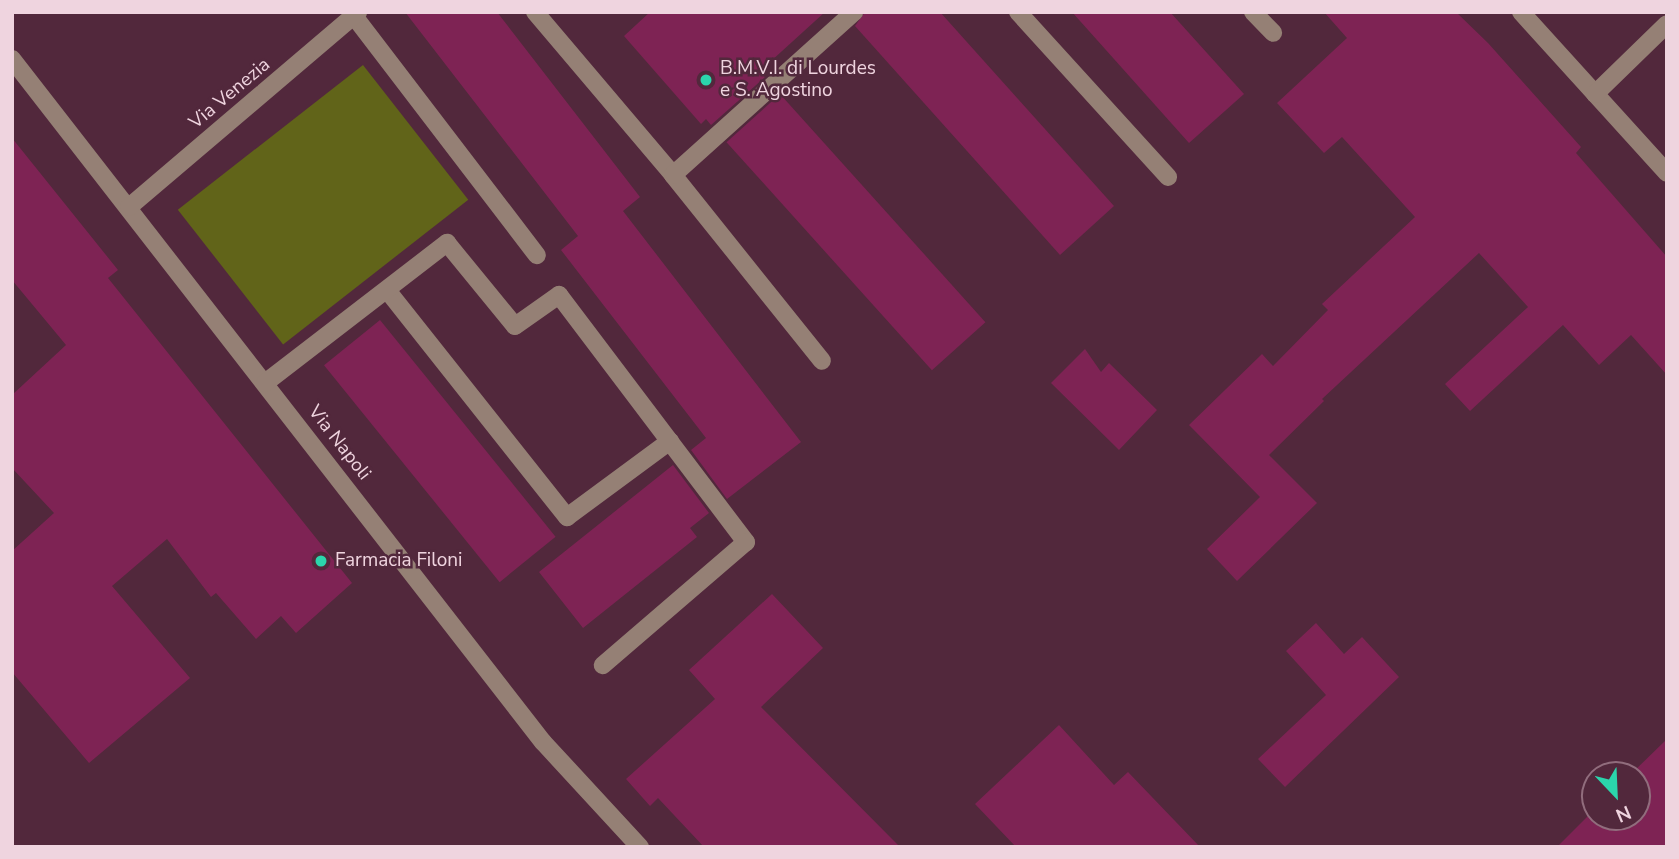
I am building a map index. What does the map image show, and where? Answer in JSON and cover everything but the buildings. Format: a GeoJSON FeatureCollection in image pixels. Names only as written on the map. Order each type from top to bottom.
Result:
{"type":"FeatureCollection","features":[{"type":"Feature","properties":{"kind":"street"},"geometry":{"type":"LineString","coordinates":[[535,12],[673,175],[822,361]]}},
{"type":"Feature","properties":{"kind":"street"},"geometry":{"type":"LineString","coordinates":[[673,175],[855,12]]}},
{"type":"Feature","properties":{"kind":"street"},"geometry":{"type":"LineString","coordinates":[[1018,12],[1168,177]]}},
{"type":"Feature","properties":{"kind":"street"},"geometry":{"type":"LineString","coordinates":[[1253,12],[1273,33]]}},
{"type":"Feature","properties":{"kind":"street"},"geometry":{"type":"LineString","coordinates":[[1521,12],[1667,173]]}},
{"type":"Feature","properties":{"kind":"street"},"geometry":{"type":"LineString","coordinates":[[356,14],[537,255]]}},
{"type":"Feature","properties":{"kind":"street","name":"Via Venezia"},"geometry":{"type":"LineString","coordinates":[[129,207],[356,14]]}},
{"type":"Feature","properties":{"kind":"street"},"geometry":{"type":"LineString","coordinates":[[1595,94],[1667,24]]}},
{"type":"Feature","properties":{"kind":"street","name":"Via Napoli"},"geometry":{"type":"LineString","coordinates":[[12,59],[543,742],[640,847]]}},
{"type":"Feature","properties":{"kind":"street"},"geometry":{"type":"LineString","coordinates":[[265,383],[447,243],[515,326],[559,295],[746,542],[603,665]]}},
{"type":"Feature","properties":{"kind":"street"},"geometry":{"type":"LineString","coordinates":[[387,290],[567,517],[670,441]]}},
{"type":"Feature","properties":{"kind":"shaded area"},"geometry":{"type":"Polygon","coordinates":[[[363,65],[468,200],[283,344],[178,210],[363,65]]]}},
{"type":"Feature","properties":{"kind":"place","name":"B.M.V.I. di Lourdes e S. Agostino"},"geometry":{"type":"Point","coordinates":[706,80]}},
{"type":"Feature","properties":{"kind":"place","name":"Farmacia Filoni"},"geometry":{"type":"Point","coordinates":[321,561]}}]}
